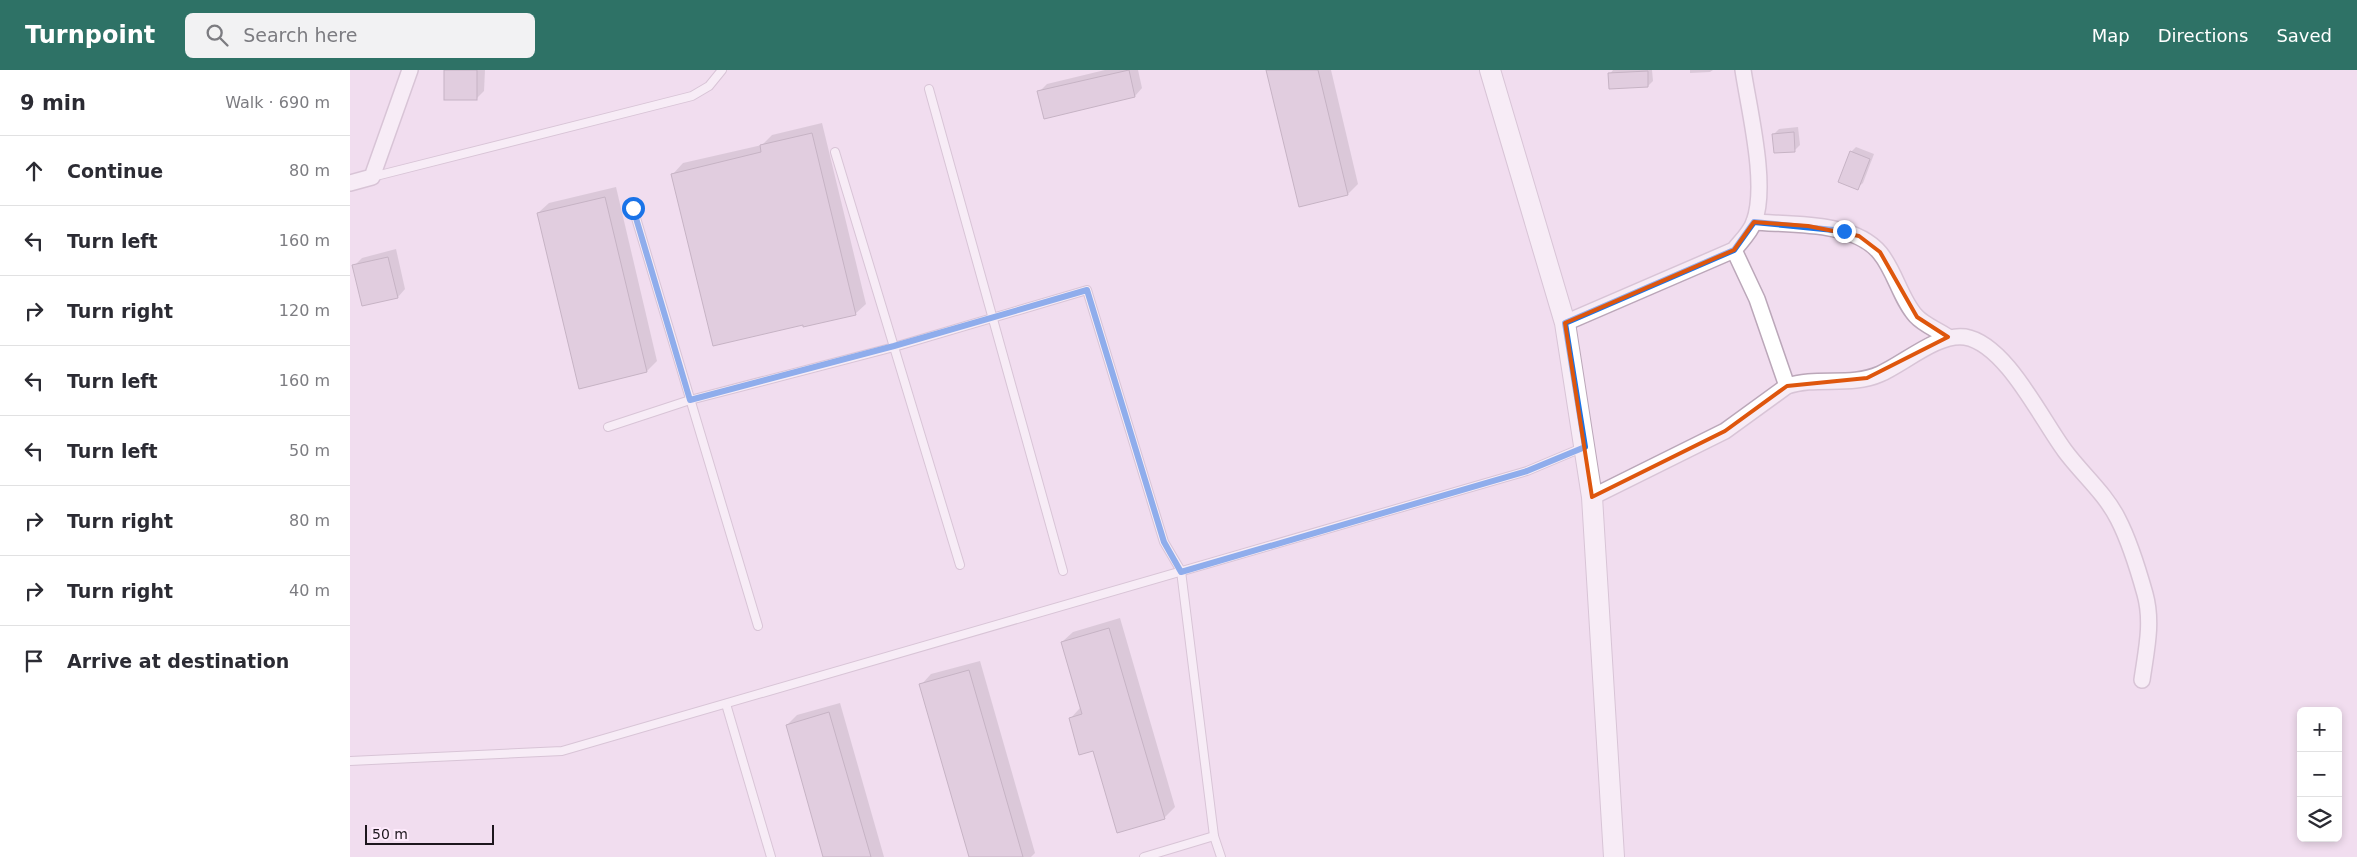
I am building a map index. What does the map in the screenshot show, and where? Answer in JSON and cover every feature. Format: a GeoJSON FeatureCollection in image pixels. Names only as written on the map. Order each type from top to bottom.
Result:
{"type":"FeatureCollection","features":[{"type":"Feature","properties":{"kind":"street"},"geometry":{"type":"LineString","coordinates":[[350,183],[372,177],[410,70]]}},
{"type":"Feature","properties":{"kind":"street"},"geometry":{"type":"LineString","coordinates":[[1490,70],[1565,323],[1585,447],[1592,497],[1614,857]]}},
{"type":"Feature","properties":{"kind":"street"},"geometry":{"type":"LineString","coordinates":[[1565,323],[1734,250],[1754,222],[1758,205],[1759,178],[1743,70]]}},
{"type":"Feature","properties":{"kind":"street"},"geometry":{"type":"LineString","coordinates":[[1754,222],[1808,226],[1844,231],[1859,236],[1880,252],[1917,317],[1948,337]]}},
{"type":"Feature","properties":{"kind":"street"},"geometry":{"type":"LineString","coordinates":[[1734,250],[1757,299],[1787,386]]}},
{"type":"Feature","properties":{"kind":"street"},"geometry":{"type":"LineString","coordinates":[[1592,497],[1725,431],[1787,386],[1798,382],[1867,378],[1880,374],[1948,337],[1964,337],[1980,341],[1994,352],[2032,400],[2064,450],[2110,504],[2118,519],[2145,594],[2149,613],[2142,680]]}},
{"type":"Feature","properties":{"kind":"lane"},"geometry":{"type":"LineString","coordinates":[[372,177],[692,96],[708,86],[722,70]]}},
{"type":"Feature","properties":{"kind":"lane"},"geometry":{"type":"LineString","coordinates":[[929,89],[1063,571]]}},
{"type":"Feature","properties":{"kind":"lane"},"geometry":{"type":"LineString","coordinates":[[835,152],[960,565]]}},
{"type":"Feature","properties":{"kind":"lane"},"geometry":{"type":"LineString","coordinates":[[633,208],[758,626]]}},
{"type":"Feature","properties":{"kind":"lane"},"geometry":{"type":"LineString","coordinates":[[608,427],[690,400],[894,346],[1087,290],[1164,542],[1181,572],[1214,836],[1221,857]]}},
{"type":"Feature","properties":{"kind":"lane"},"geometry":{"type":"LineString","coordinates":[[350,761],[562,751],[1527,471],[1585,447]]}},
{"type":"Feature","properties":{"kind":"lane"},"geometry":{"type":"LineString","coordinates":[[726,704],[771,857]]}},
{"type":"Feature","properties":{"kind":"lane"},"geometry":{"type":"LineString","coordinates":[[1144,857],[1214,836]]}},
{"type":"Feature","properties":{"kind":"highlighted area"},"geometry":{"type":"Polygon","coordinates":[[[1754,222],[1808,226],[1859,236],[1880,252],[1917,317],[1948,337],[1867,378],[1787,386],[1725,431],[1592,497],[1565,323],[1734,250],[1754,222]]]}},
{"type":"Feature","properties":{"kind":"building"},"geometry":{"type":"Polygon","coordinates":[[[444,70],[477,70],[477,100],[444,100],[444,70]]]}},
{"type":"Feature","properties":{"kind":"building"},"geometry":{"type":"Polygon","coordinates":[[[1129,70],[1135,97],[1044,119],[1037,91],[1129,70]]]}},
{"type":"Feature","properties":{"kind":"building"},"geometry":{"type":"Polygon","coordinates":[[[1266,70],[1318,70],[1348,195],[1299,207],[1266,70]]]}},
{"type":"Feature","properties":{"kind":"building"},"geometry":{"type":"Polygon","coordinates":[[[1648,71],[1648,87],[1609,89],[1608,73],[1648,71]]]}},
{"type":"Feature","properties":{"kind":"building"},"geometry":{"type":"Polygon","coordinates":[[[1794,132],[1795,152],[1774,153],[1772,134],[1794,132]]]}},
{"type":"Feature","properties":{"kind":"building"},"geometry":{"type":"Polygon","coordinates":[[[812,133],[856,315],[713,346],[671,174],[761,152],[760,145],[812,133]]]}},
{"type":"Feature","properties":{"kind":"building"},"geometry":{"type":"Polygon","coordinates":[[[1850,151],[1870,159],[1858,190],[1838,182],[1850,151]]]}},
{"type":"Feature","properties":{"kind":"building"},"geometry":{"type":"Polygon","coordinates":[[[605,197],[647,372],[579,389],[537,213],[605,197]]]}},
{"type":"Feature","properties":{"kind":"building"},"geometry":{"type":"Polygon","coordinates":[[[388,257],[398,298],[362,306],[352,265],[388,257]]]}},
{"type":"Feature","properties":{"kind":"building"},"geometry":{"type":"Polygon","coordinates":[[[1109,628],[1165,819],[1117,833],[1093,751],[1079,755],[1069,718],[1082,714],[1061,642],[1109,628]]]}},
{"type":"Feature","properties":{"kind":"building"},"geometry":{"type":"Polygon","coordinates":[[[969,670],[1023,857],[969,857],[919,684],[969,670]]]}},
{"type":"Feature","properties":{"kind":"building"},"geometry":{"type":"Polygon","coordinates":[[[829,712],[871,857],[823,857],[786,725],[829,712]]]}},
{"type":"Feature","properties":{"kind":"route"},"geometry":{"type":"LineString","coordinates":[[633,208],[690,400],[894,346],[1087,290],[1164,542],[1181,572],[1527,471],[1585,447],[1565,323],[1734,250],[1754,222],[1844,231]]}}]}
